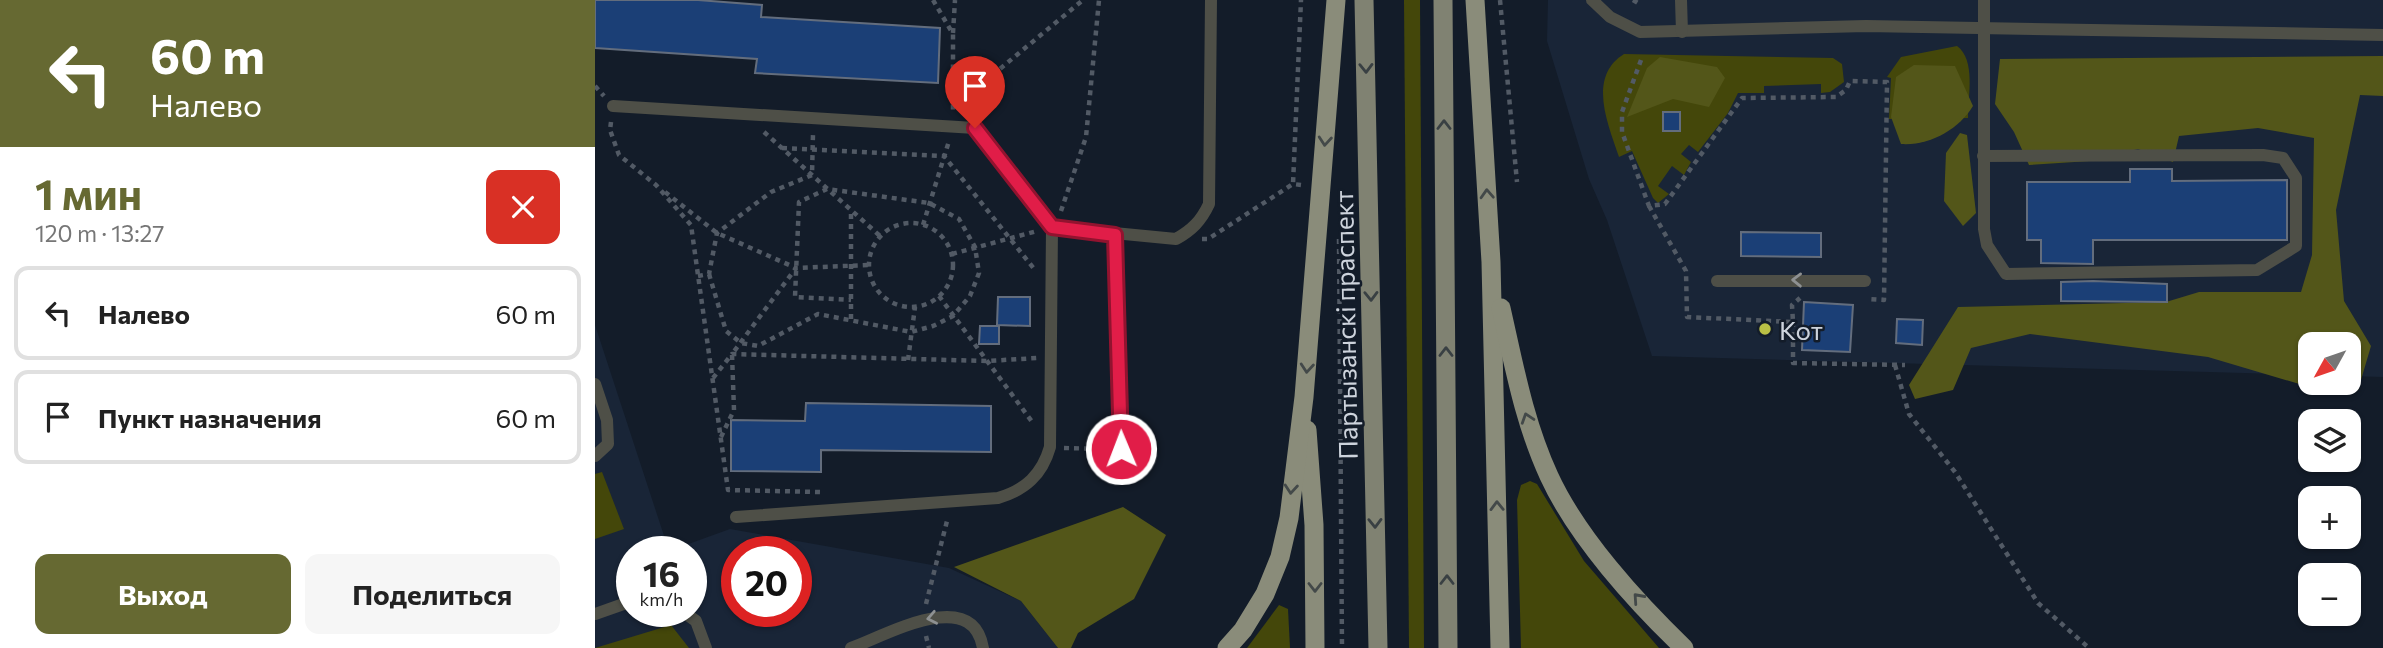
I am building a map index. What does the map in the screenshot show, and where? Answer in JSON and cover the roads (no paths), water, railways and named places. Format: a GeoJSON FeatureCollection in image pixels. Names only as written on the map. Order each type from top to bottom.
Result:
{"type":"FeatureCollection","features":[{"type":"Feature","properties":{"kind":"highway"},"geometry":{"type":"LineString","coordinates":[[1227,648],[1254,614],[1280,557],[1289,517],[1304,397],[1336,0]]}},
{"type":"Feature","properties":{"kind":"highway"},"geometry":{"type":"LineString","coordinates":[[1475,0],[1490,262],[1500,648]]}},
{"type":"Feature","properties":{"kind":"highway"},"geometry":{"type":"LineString","coordinates":[[1490,262],[1517,389],[1550,479],[1592,543],[1629,589],[1684,648]]}},
{"type":"Feature","properties":{"kind":"highway"},"geometry":{"type":"LineString","coordinates":[[1304,397],[1314,525],[1315,648]]}},
{"type":"Feature","properties":{"kind":"main road","name":"Партызанскі праспект"},"geometry":{"type":"LineString","coordinates":[[1364,0],[1378,648]]}},
{"type":"Feature","properties":{"kind":"main road"},"geometry":{"type":"LineString","coordinates":[[1443,0],[1448,648]]}},
{"type":"Feature","properties":{"kind":"lane"},"geometry":{"type":"LineString","coordinates":[[1052,227],[1176,239],[1193,229],[1209,204],[1211,0]]}},
{"type":"Feature","properties":{"kind":"lane"},"geometry":{"type":"LineString","coordinates":[[1593,0],[1610,17],[1640,32],[1866,26],[2383,35]]}},
{"type":"Feature","properties":{"kind":"lane"},"geometry":{"type":"LineString","coordinates":[[1681,0],[1682,32]]}},
{"type":"Feature","properties":{"kind":"lane"},"geometry":{"type":"LineString","coordinates":[[1983,156],[2263,155],[2283,159],[2296,178],[2296,246],[2257,270],[2006,274],[1987,245],[1984,229],[1982,117],[1986,30],[1984,0]]}},
{"type":"Feature","properties":{"kind":"lane"},"geometry":{"type":"LineString","coordinates":[[613,106],[975,128],[1052,227],[1050,447],[1038,474],[1020,492],[998,498],[736,517]]}},
{"type":"Feature","properties":{"kind":"lane"},"geometry":{"type":"LineString","coordinates":[[1115,235],[1121,449]]}},
{"type":"Feature","properties":{"kind":"lane"},"geometry":{"type":"LineString","coordinates":[[1717,281],[1865,281]]}},
{"type":"Feature","properties":{"kind":"lane"},"geometry":{"type":"LineString","coordinates":[[595,384],[607,420],[608,444],[595,456]]}},
{"type":"Feature","properties":{"kind":"lane"},"geometry":{"type":"LineString","coordinates":[[595,614],[616,607]]}},
{"type":"Feature","properties":{"kind":"lane"},"geometry":{"type":"LineString","coordinates":[[852,648],[922,620],[943,616],[972,625],[981,637],[983,648]]}},
{"type":"Feature","properties":{"kind":"lane"},"geometry":{"type":"LineString","coordinates":[[699,627],[706,648]]}},
{"type":"Feature","properties":{"kind":"lane"},"geometry":{"type":"LineString","coordinates":[[852,648],[860,648]]}},
{"type":"Feature","properties":{"kind":"place","name":"Кот"},"geometry":{"type":"Point","coordinates":[1765,329]}}]}
